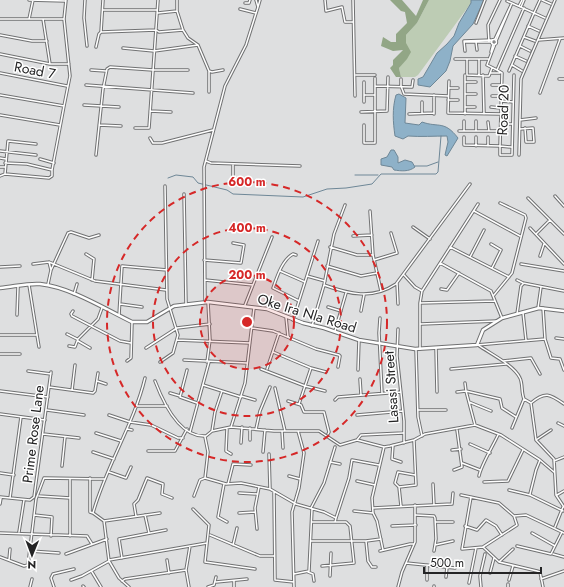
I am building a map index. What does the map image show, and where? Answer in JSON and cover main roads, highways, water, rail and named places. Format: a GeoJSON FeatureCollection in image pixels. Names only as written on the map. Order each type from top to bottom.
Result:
{"type":"FeatureCollection","features":[{"type":"Feature","properties":{"kind":"water"},"geometry":{"type":"Polygon","coordinates":[[[471,0],[484,0],[473,24],[453,46],[446,71],[430,87],[418,85],[418,79],[423,77],[437,53],[454,36],[459,23],[471,3],[471,0]]]}},
{"type":"Feature","properties":{"kind":"water"},"geometry":{"type":"Polygon","coordinates":[[[399,94],[406,98],[405,123],[419,125],[422,122],[445,127],[453,132],[458,138],[447,156],[445,155],[448,142],[447,136],[408,136],[403,139],[395,136],[393,110],[396,95],[399,94]]]}},
{"type":"Feature","properties":{"kind":"water"},"geometry":{"type":"Polygon","coordinates":[[[391,150],[394,150],[398,157],[398,163],[405,160],[412,162],[415,167],[413,169],[399,171],[394,170],[392,167],[381,165],[381,159],[387,157],[391,150]]]}},
{"type":"Feature","properties":{"kind":"waterway"},"geometry":{"type":"LineString","coordinates":[[168,178],[176,175],[193,177],[198,183],[227,190],[233,194],[303,197],[327,189],[372,184],[381,174],[436,174],[438,172],[441,136]]}},
{"type":"Feature","properties":{"kind":"waterway"},"geometry":{"type":"LineString","coordinates":[[415,166],[427,166],[438,162]]}},
{"type":"Feature","properties":{"kind":"waterway"},"geometry":{"type":"LineString","coordinates":[[355,175],[378,175]]}}]}
